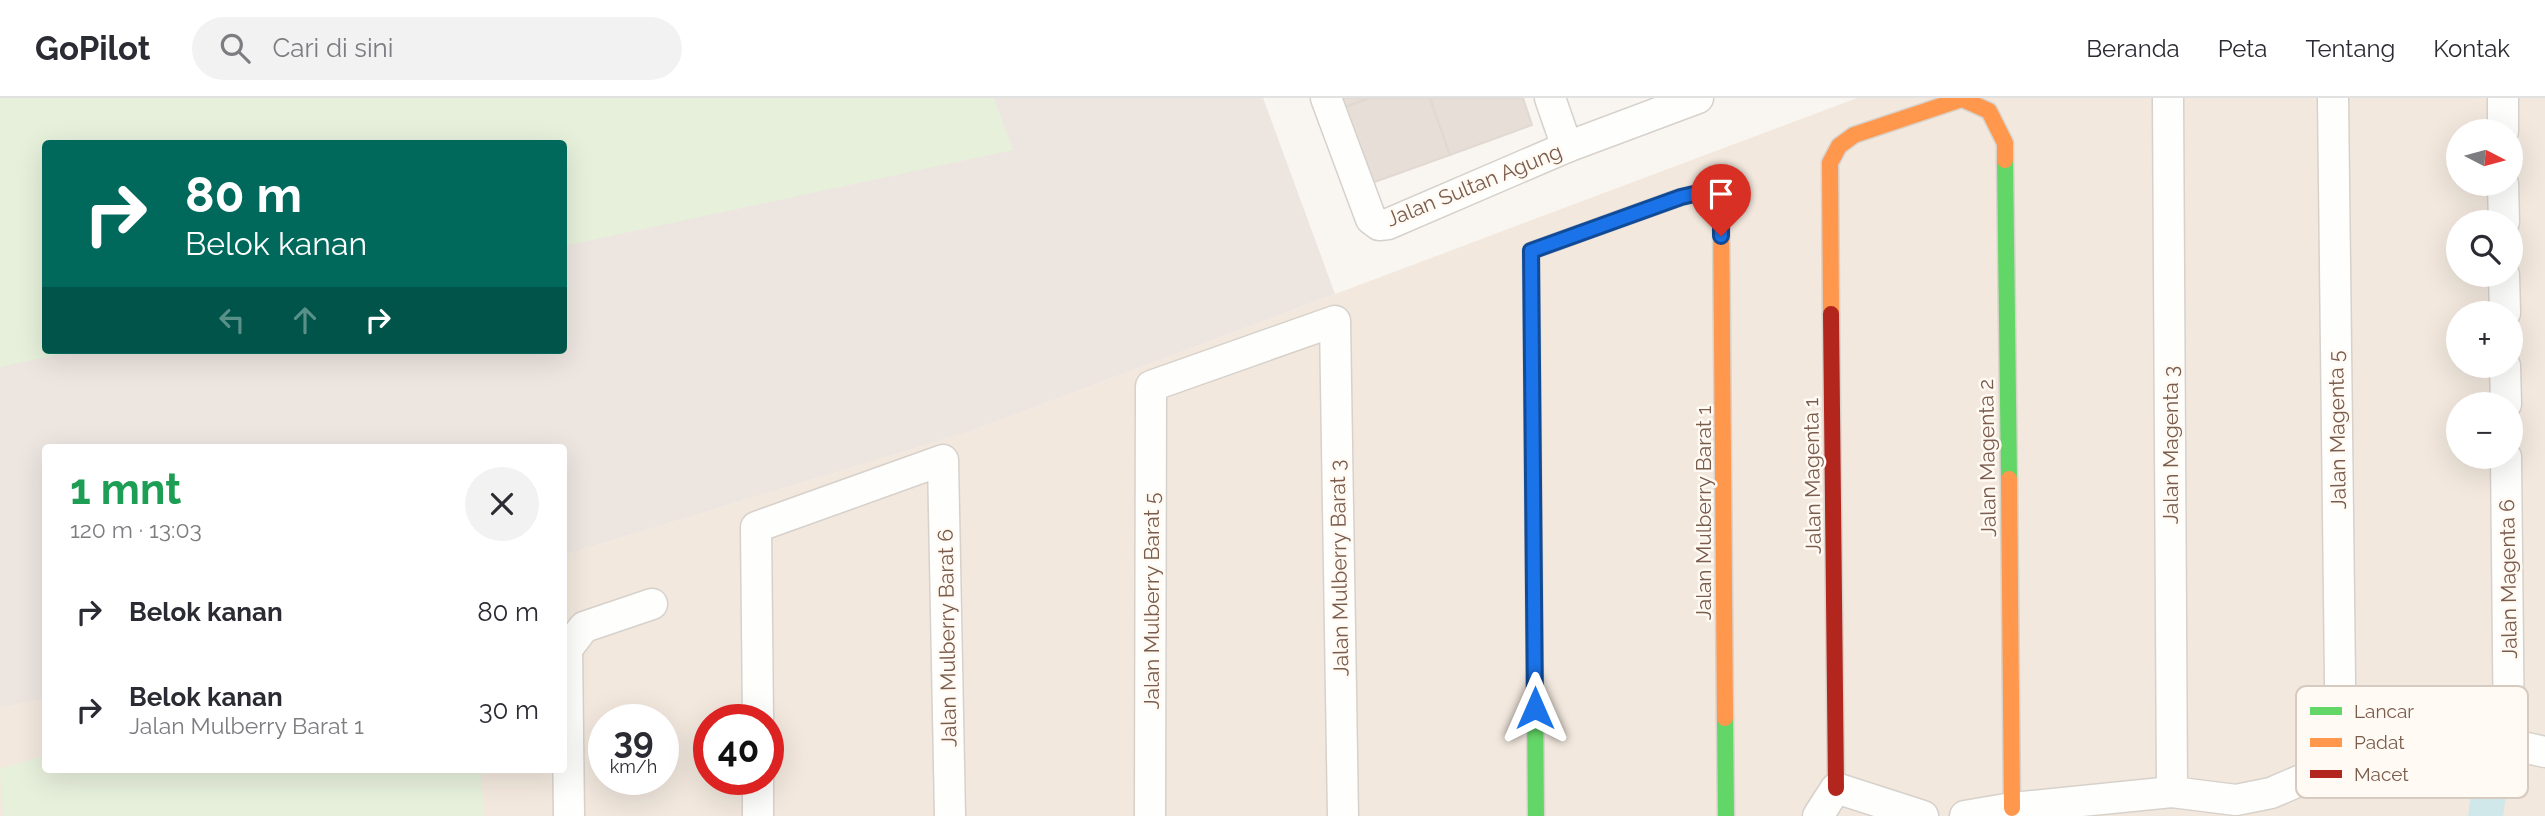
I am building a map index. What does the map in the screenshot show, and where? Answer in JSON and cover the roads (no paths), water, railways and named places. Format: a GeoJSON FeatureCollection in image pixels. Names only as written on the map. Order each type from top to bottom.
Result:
{"type":"FeatureCollection","features":[{"type":"Feature","properties":{"kind":"street","name":"Jalan Sultan Agung"},"geometry":{"type":"LineString","coordinates":[[1326,98],[1371,219],[1379,225],[1388,224],[1567,147],[1698,98]]}},
{"type":"Feature","properties":{"kind":"street"},"geometry":{"type":"LineString","coordinates":[[1550,98],[1567,147]]}},
{"type":"Feature","properties":{"kind":"street","name":"Jalan Magenta 3"},"geometry":{"type":"LineString","coordinates":[[2168,98],[2172,792]]}},
{"type":"Feature","properties":{"kind":"street","name":"Jalan Magenta 5"},"geometry":{"type":"LineString","coordinates":[[2333,98],[2340,686]]}},
{"type":"Feature","properties":{"kind":"street"},"geometry":{"type":"LineString","coordinates":[[2502,98],[2503,119]]}},
{"type":"Feature","properties":{"kind":"street","name":"Jalan Magenta 1"},"geometry":{"type":"LineString","coordinates":[[1836,788],[1830,163],[1839,146],[1854,135],[1962,99],[1989,111]]}},
{"type":"Feature","properties":{"kind":"street","name":"Jalan Magenta 2"},"geometry":{"type":"LineString","coordinates":[[1989,111],[2005,143],[2011,808]]}},
{"type":"Feature","properties":{"kind":"street","name":"Jalan Mulberry Barat 1"},"geometry":{"type":"LineString","coordinates":[[1536,816],[1531,251],[1681,197],[1707,191],[1721,209],[1726,816]]}},
{"type":"Feature","properties":{"kind":"street","name":"Jalan Mulberry Barat 5"},"geometry":{"type":"LineString","coordinates":[[1150,816],[1151,386],[1335,321]]}},
{"type":"Feature","properties":{"kind":"street","name":"Jalan Mulberry Barat 3"},"geometry":{"type":"LineString","coordinates":[[1335,321],[1343,816]]}},
{"type":"Feature","properties":{"kind":"street","name":"Jalan Mulberry Barat 6"},"geometry":{"type":"LineString","coordinates":[[758,704],[756,527],[943,460],[950,816]]}},
{"type":"Feature","properties":{"kind":"street","name":"Jalan Magenta 6"},"geometry":{"type":"LineString","coordinates":[[2506,469],[2508,686]]}},
{"type":"Feature","properties":{"kind":"street"},"geometry":{"type":"LineString","coordinates":[[569,816],[567,649],[584,627],[652,604]]}},
{"type":"Feature","properties":{"kind":"street"},"geometry":{"type":"LineString","coordinates":[[1965,816],[2011,808],[2172,792],[2236,800],[2271,793],[2296,782]]}},
{"type":"Feature","properties":{"kind":"street"},"geometry":{"type":"LineString","coordinates":[[1818,816],[1836,788],[1923,816]]}},
{"type":"Feature","properties":{"kind":"street"},"geometry":{"type":"LineString","coordinates":[[758,795],[758,816]]}},
{"type":"Feature","properties":{"kind":"water"},"geometry":{"type":"Polygon","coordinates":[[[2470,798],[2506,798],[2503,816],[2468,816],[2470,798]]]}}]}
